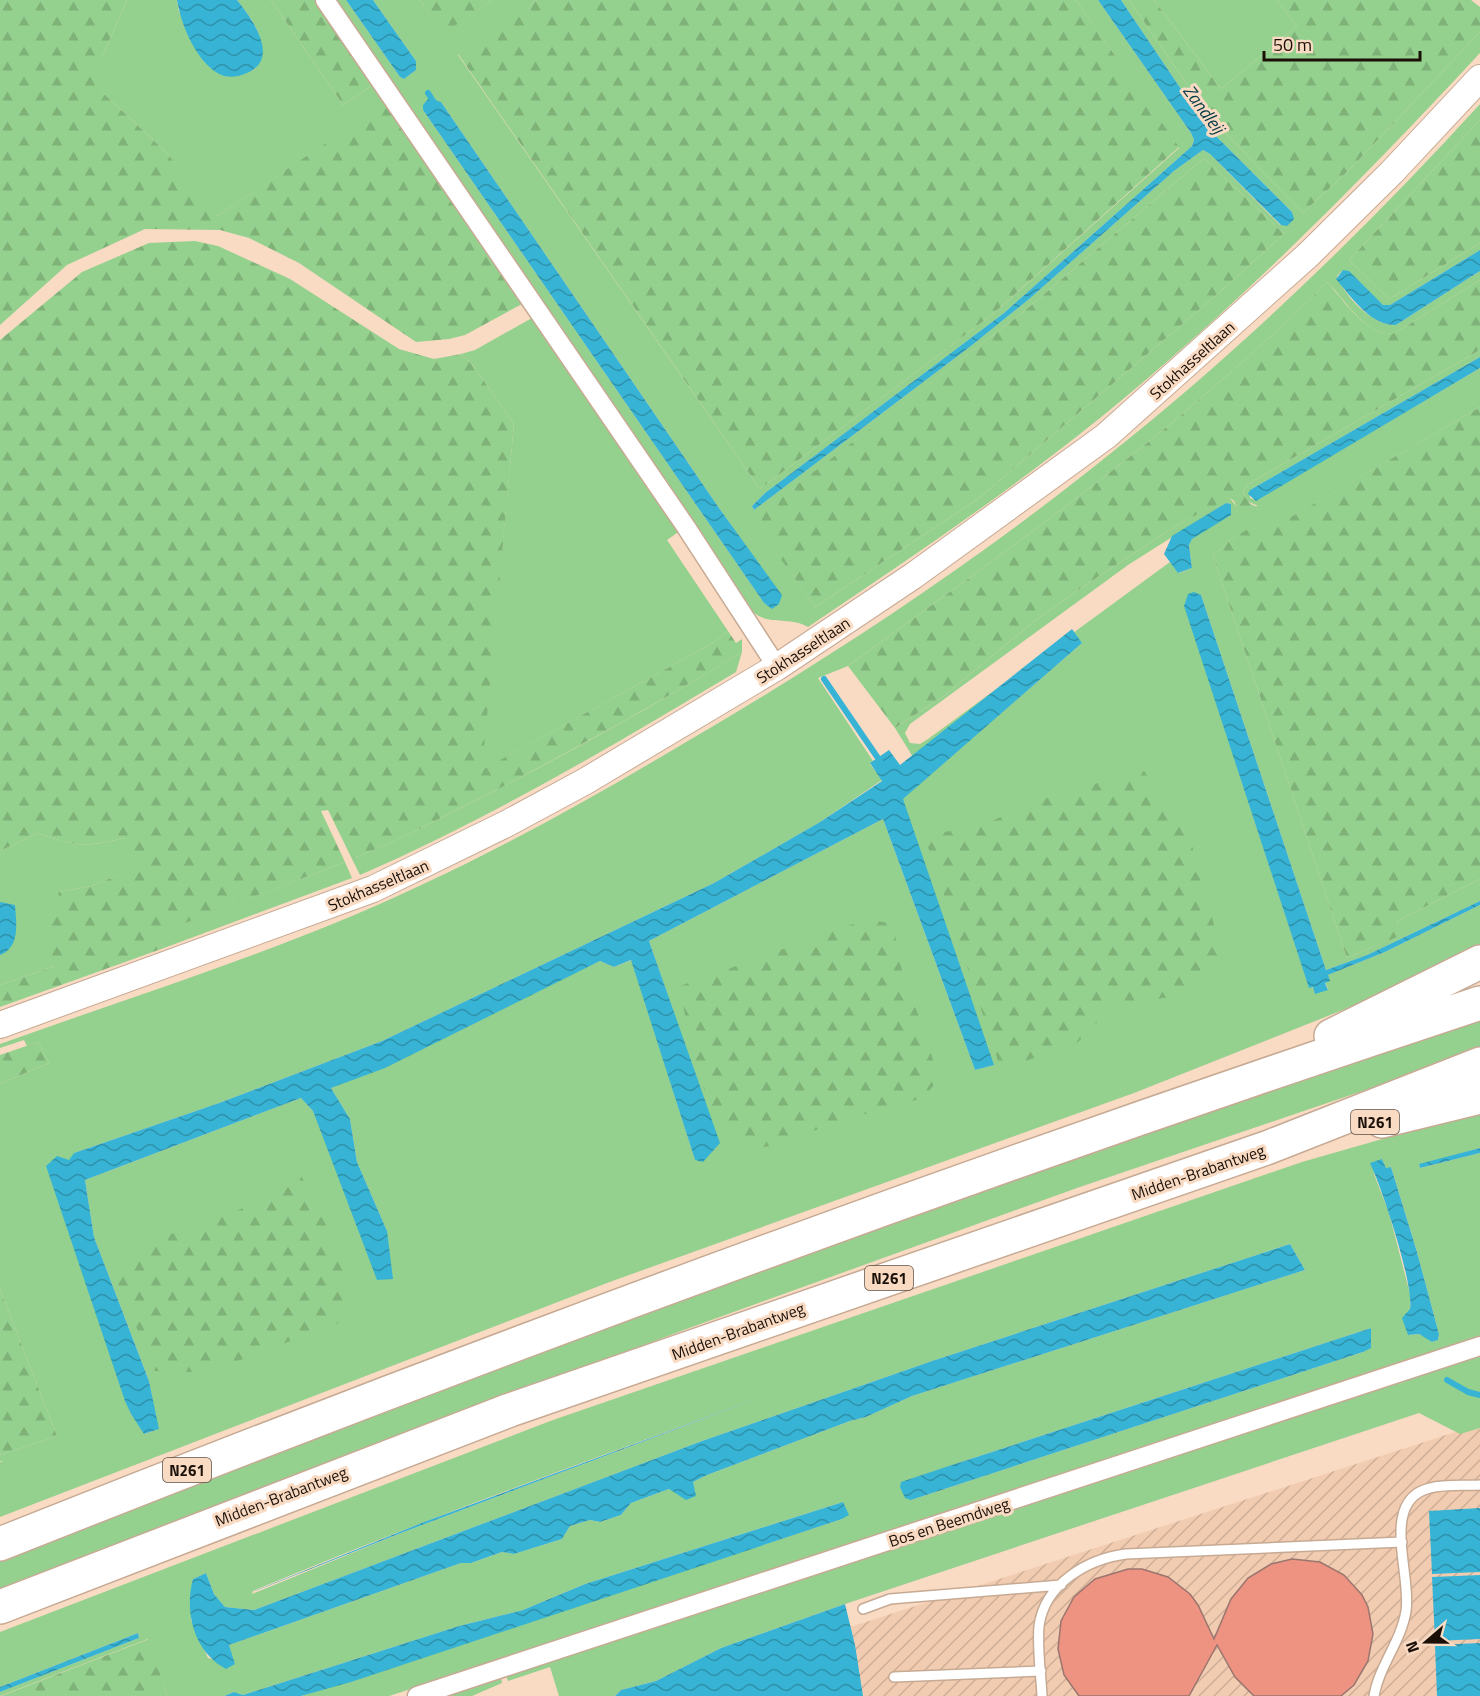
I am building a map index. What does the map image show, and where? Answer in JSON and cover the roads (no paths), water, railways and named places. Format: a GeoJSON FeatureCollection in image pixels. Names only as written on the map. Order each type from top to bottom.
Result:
{"type":"FeatureCollection","features":[{"type":"Feature","properties":{"kind":"highway","name":"N261"},"geometry":{"type":"LineString","coordinates":[[0,1544],[644,1296],[1244,1081],[1395,1002],[1480,962]]}},
{"type":"Feature","properties":{"kind":"highway"},"geometry":{"type":"LineString","coordinates":[[1244,1081],[1480,1003]]}},
{"type":"Feature","properties":{"kind":"highway","name":"Midden-Brabantweg"},"geometry":{"type":"LineString","coordinates":[[0,1607],[510,1410],[1269,1147],[1480,1064]]}},
{"type":"Feature","properties":{"kind":"highway","name":"N261"},"geometry":{"type":"LineString","coordinates":[[1269,1147],[1480,1098]]}},
{"type":"Feature","properties":{"kind":"street"},"geometry":{"type":"LineString","coordinates":[[325,0],[683,523],[777,667]]}},
{"type":"Feature","properties":{"kind":"street","name":"Stokhasseltlaan"},"geometry":{"type":"LineString","coordinates":[[0,1025],[373,889],[487,834],[584,782],[777,667],[923,570],[1106,436],[1308,255],[1392,172],[1480,78]]}},
{"type":"Feature","properties":{"kind":"street","name":"Bos en Beemdweg"},"geometry":{"type":"LineString","coordinates":[[417,1696],[1480,1346]]}},
{"type":"Feature","properties":{"kind":"lane"},"geometry":{"type":"LineString","coordinates":[[1374,1696],[1380,1675],[1402,1632],[1406,1615],[1407,1591],[1402,1542],[1402,1514],[1413,1497],[1430,1488],[1480,1485]]}},
{"type":"Feature","properties":{"kind":"lane"},"geometry":{"type":"LineString","coordinates":[[1042,1696],[1040,1625],[1046,1606],[1071,1574],[1092,1561],[1126,1554],[1402,1542]]}},
{"type":"Feature","properties":{"kind":"lane"},"geometry":{"type":"LineString","coordinates":[[863,1609],[890,1599],[1061,1585]]}},
{"type":"Feature","properties":{"kind":"lane"},"geometry":{"type":"LineString","coordinates":[[894,1677],[1041,1671]]}},
{"type":"Feature","properties":{"kind":"water"},"geometry":{"type":"Polygon","coordinates":[[[177,0],[237,0],[256,27],[263,48],[262,58],[257,67],[233,77],[224,76],[206,64],[187,33],[177,0]]]}},
{"type":"Feature","properties":{"kind":"water"},"geometry":{"type":"Polygon","coordinates":[[[346,0],[373,0],[416,61],[416,70],[404,79],[400,77],[346,0]]]}},
{"type":"Feature","properties":{"kind":"water"},"geometry":{"type":"Polygon","coordinates":[[[1098,0],[1121,0],[1206,126],[1292,212],[1294,219],[1287,226],[1281,225],[1210,154],[1203,150],[1174,171],[1028,300],[971,346],[754,510],[752,506],[765,493],[1004,313],[1192,146],[1194,140],[1191,133],[1098,0]]]}},
{"type":"Feature","properties":{"kind":"water"},"geometry":{"type":"Polygon","coordinates":[[[429,98],[441,102],[719,508],[782,595],[779,604],[772,609],[764,603],[423,110],[423,105],[429,98]]]}},
{"type":"Feature","properties":{"kind":"water"},"geometry":{"type":"Polygon","coordinates":[[[1480,250],[1480,271],[1396,325],[1378,321],[1370,316],[1336,279],[1343,270],[1349,271],[1383,305],[1390,305],[1480,250]]]}},
{"type":"Feature","properties":{"kind":"water"},"geometry":{"type":"Polygon","coordinates":[[[1480,357],[1480,368],[1256,501],[1248,494],[1250,490],[1480,357]]]}},
{"type":"Feature","properties":{"kind":"water"},"geometry":{"type":"Polygon","coordinates":[[[1226,503],[1231,504],[1231,515],[1192,539],[1189,545],[1192,568],[1178,573],[1164,554],[1172,536],[1226,503]]]}},
{"type":"Feature","properties":{"kind":"water"},"geometry":{"type":"Polygon","coordinates":[[[1194,592],[1201,595],[1326,970],[1367,955],[1480,901],[1480,905],[1385,952],[1328,975],[1330,981],[1325,983],[1328,990],[1315,994],[1313,987],[1309,988],[1184,606],[1188,594],[1194,592]]]}},
{"type":"Feature","properties":{"kind":"water"},"geometry":{"type":"Polygon","coordinates":[[[1072,629],[1082,643],[903,799],[994,1065],[975,1070],[883,819],[649,941],[720,1143],[703,1162],[695,1160],[631,960],[614,967],[600,961],[385,1068],[331,1088],[350,1119],[357,1162],[387,1231],[393,1279],[377,1280],[313,1111],[301,1098],[85,1180],[94,1237],[149,1381],[159,1429],[144,1434],[125,1401],[46,1166],[57,1156],[69,1160],[74,1153],[219,1103],[382,1041],[714,883],[820,822],[882,781],[870,763],[889,750],[900,765],[1072,629]]]}},
{"type":"Feature","properties":{"kind":"water"},"geometry":{"type":"Polygon","coordinates":[[[0,902],[15,905],[16,933],[11,946],[0,955],[0,902]]]}},
{"type":"Feature","properties":{"kind":"water"},"geometry":{"type":"Polygon","coordinates":[[[1480,1148],[1480,1153],[1420,1168],[1419,1164],[1480,1148]]]}},
{"type":"Feature","properties":{"kind":"water"},"geometry":{"type":"Polygon","coordinates":[[[1382,1159],[1386,1168],[1391,1167],[1417,1252],[1439,1334],[1438,1340],[1432,1342],[1419,1334],[1408,1335],[1402,1318],[1410,1309],[1407,1279],[1389,1214],[1370,1163],[1382,1159]]]}},
{"type":"Feature","properties":{"kind":"water"},"geometry":{"type":"Polygon","coordinates":[[[1290,1244],[1305,1270],[912,1396],[866,1417],[707,1475],[693,1482],[696,1496],[686,1500],[669,1489],[631,1503],[621,1515],[600,1522],[590,1520],[570,1526],[562,1539],[514,1554],[502,1552],[471,1563],[461,1563],[229,1645],[235,1664],[226,1669],[206,1652],[194,1630],[190,1605],[193,1579],[206,1573],[214,1594],[225,1607],[254,1610],[702,1441],[932,1361],[1290,1244]]]}},
{"type":"Feature","properties":{"kind":"water"},"geometry":{"type":"Polygon","coordinates":[[[1371,1328],[1371,1348],[1363,1352],[911,1500],[905,1498],[900,1487],[901,1482],[1371,1328]]]}},
{"type":"Feature","properties":{"kind":"water"},"geometry":{"type":"Polygon","coordinates":[[[764,1396],[401,1533],[250,1593],[424,1522],[764,1396]]]}},
{"type":"Feature","properties":{"kind":"water"},"geometry":{"type":"Polygon","coordinates":[[[843,1502],[849,1515],[842,1519],[351,1682],[301,1696],[224,1696],[234,1692],[243,1695],[459,1626],[523,1610],[585,1584],[843,1502]]]}},
{"type":"Feature","properties":{"kind":"water"},"geometry":{"type":"Polygon","coordinates":[[[1480,1508],[1480,1572],[1432,1574],[1429,1511],[1480,1508]]]}},
{"type":"Feature","properties":{"kind":"water"},"geometry":{"type":"Polygon","coordinates":[[[1480,1575],[1480,1639],[1435,1641],[1432,1577],[1480,1575]]]}},
{"type":"Feature","properties":{"kind":"water"},"geometry":{"type":"Polygon","coordinates":[[[845,1604],[855,1645],[863,1696],[615,1696],[621,1690],[656,1681],[721,1648],[845,1604]]]}},
{"type":"Feature","properties":{"kind":"water"},"geometry":{"type":"Polygon","coordinates":[[[138,1633],[139,1638],[0,1692],[0,1687],[138,1633]]]}},
{"type":"Feature","properties":{"kind":"water"},"geometry":{"type":"Polygon","coordinates":[[[1480,1643],[1480,1696],[1437,1696],[1435,1645],[1480,1643]]]}},
{"type":"Feature","properties":{"kind":"waterway"},"geometry":{"type":"LineString","coordinates":[[428,93],[435,104]]}},
{"type":"Feature","properties":{"kind":"waterway"},"geometry":{"type":"LineString","coordinates":[[824,679],[882,764]]}},
{"type":"Feature","properties":{"kind":"waterway"},"geometry":{"type":"LineString","coordinates":[[1447,1380],[1468,1392],[1480,1395]]}},
{"type":"Feature","properties":{"kind":"water label","name":"Zandleij"},"geometry":{"type":"Point","coordinates":[1204,109]}}]}
